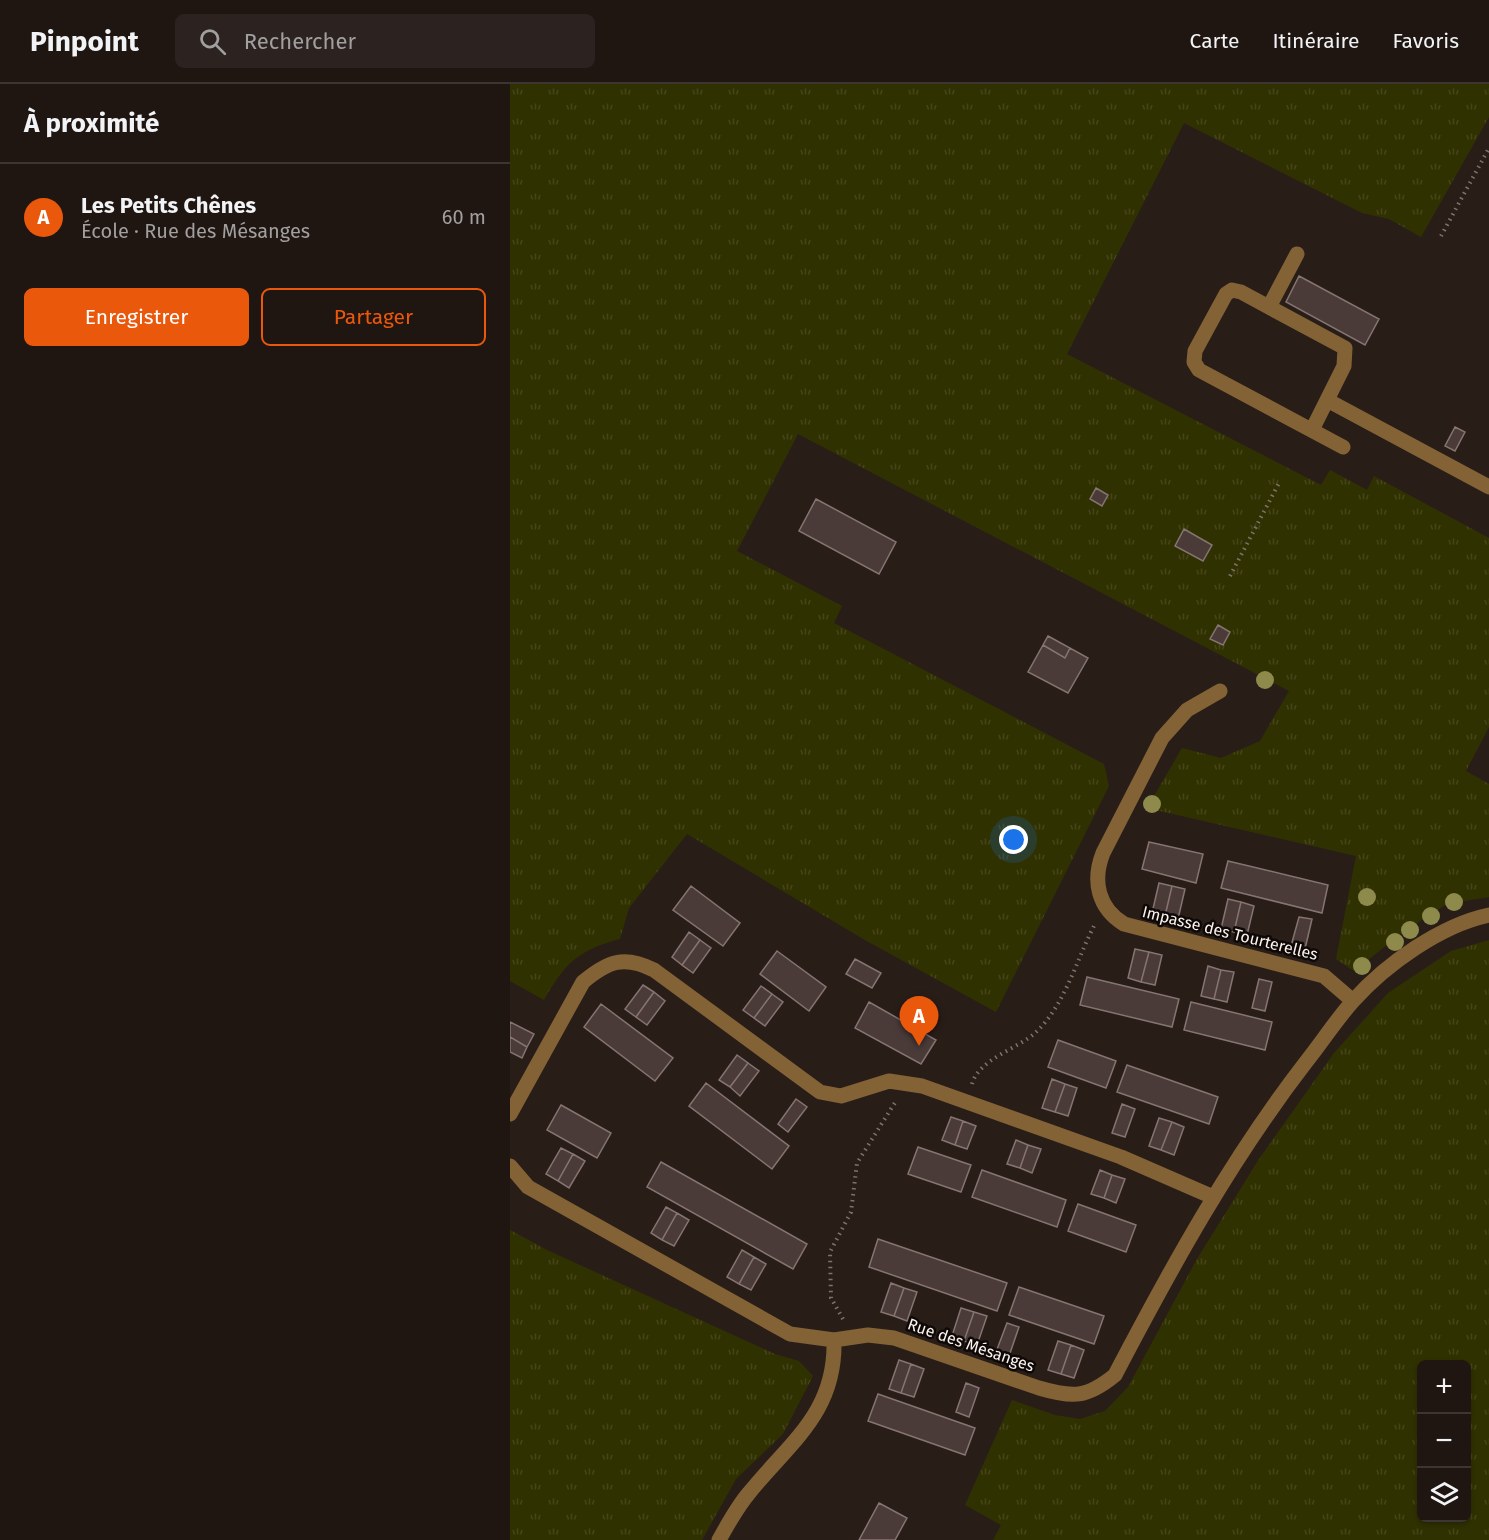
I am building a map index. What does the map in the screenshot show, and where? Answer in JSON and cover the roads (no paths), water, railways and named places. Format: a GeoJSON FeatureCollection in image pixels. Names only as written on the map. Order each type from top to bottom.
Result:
{"type":"FeatureCollection","features":[{"type":"Feature","properties":{"kind":"street"},"geometry":{"type":"LineString","coordinates":[[1269,307],[1297,254]]}},
{"type":"Feature","properties":{"kind":"street"},"geometry":{"type":"LineString","coordinates":[[1312,430],[1344,366],[1344,348],[1241,292],[1232,290],[1226,294],[1195,351],[1194,362],[1199,370],[1343,447]]}},
{"type":"Feature","properties":{"kind":"street"},"geometry":{"type":"LineString","coordinates":[[1328,400],[1489,487]]}},
{"type":"Feature","properties":{"kind":"street","name":"Impasse des Tourterelles"},"geometry":{"type":"LineString","coordinates":[[1220,691],[1187,710],[1162,738],[1097,867],[1099,894],[1112,917],[1124,924],[1143,931],[1324,976],[1353,1001]]}},
{"type":"Feature","properties":{"kind":"street","name":"Rue des Mésanges"},"geometry":{"type":"LineString","coordinates":[[510,1166],[528,1187],[764,1322],[790,1334],[841,1339],[868,1335],[894,1338],[1062,1395],[1081,1395],[1099,1388],[1115,1375],[1213,1197],[1267,1112],[1353,1001],[1378,978],[1434,936],[1465,920],[1489,915]]}},
{"type":"Feature","properties":{"kind":"street"},"geometry":{"type":"LineString","coordinates":[[510,1114],[583,982],[600,968],[616,962],[637,962],[654,970],[820,1092],[841,1096],[889,1081],[905,1082],[967,1101],[1121,1157],[1213,1197]]}},
{"type":"Feature","properties":{"kind":"street"},"geometry":{"type":"LineString","coordinates":[[719,1540],[749,1493],[796,1443],[826,1392],[841,1339]]}},
{"type":"Feature","properties":{"kind":"place","name":"Les Petits Chênes"},"geometry":{"type":"Point","coordinates":[919,1046]}}]}
